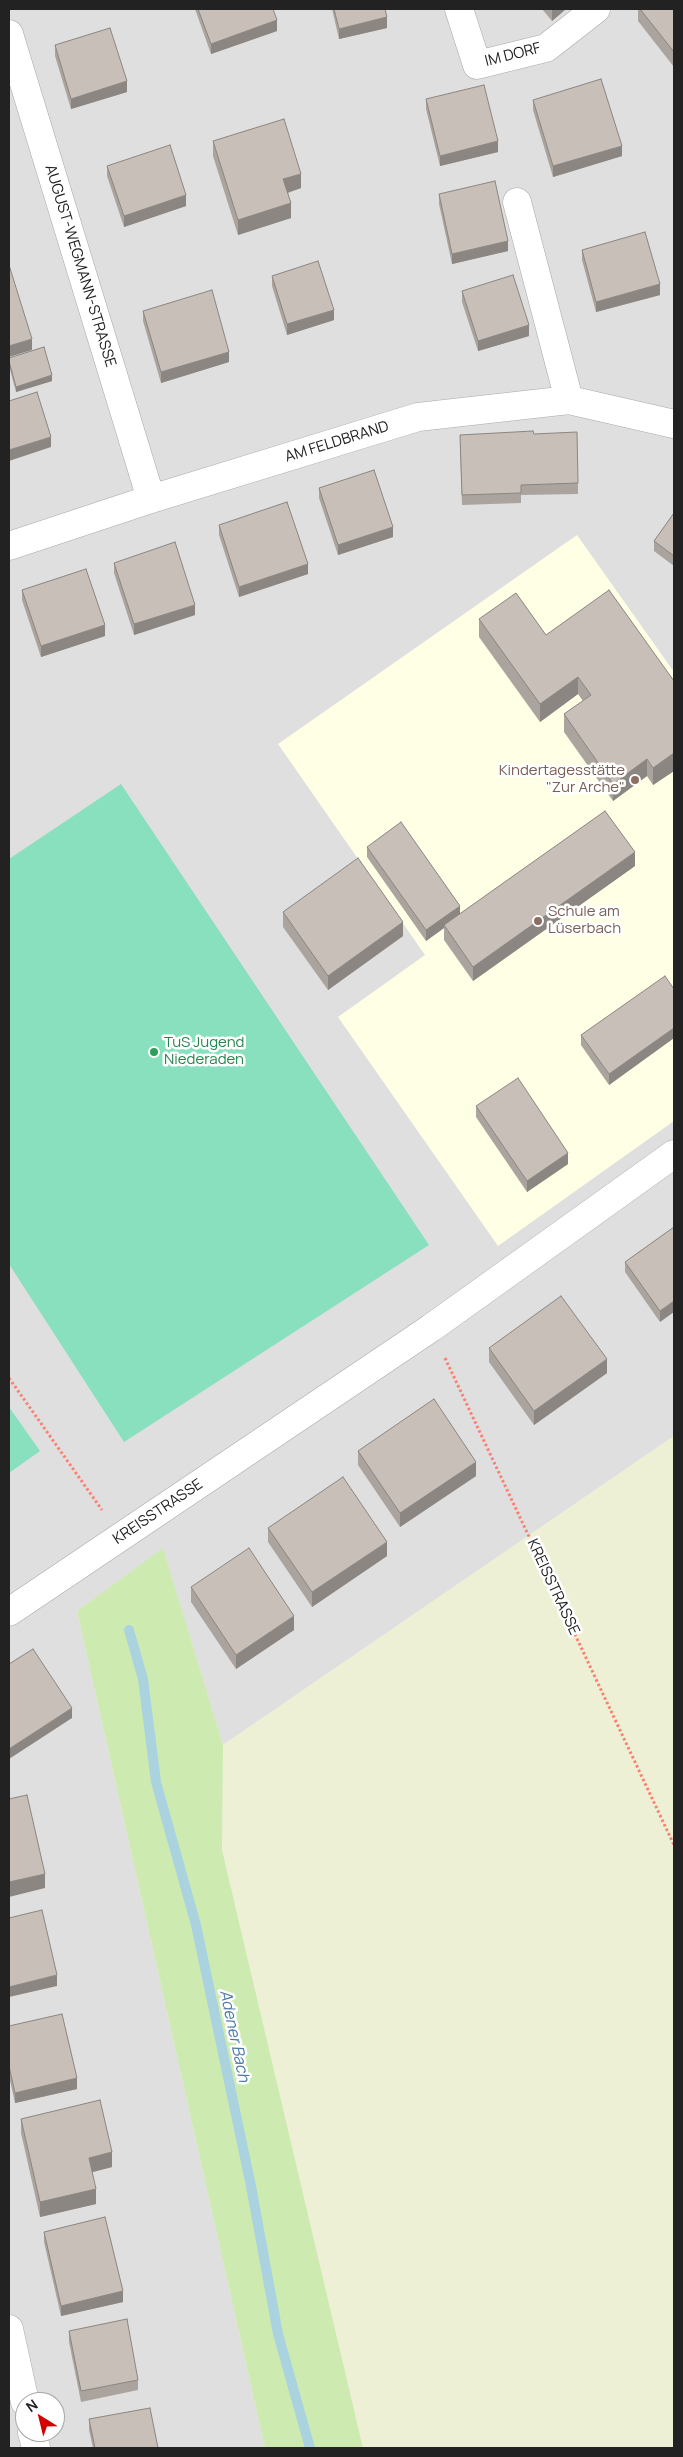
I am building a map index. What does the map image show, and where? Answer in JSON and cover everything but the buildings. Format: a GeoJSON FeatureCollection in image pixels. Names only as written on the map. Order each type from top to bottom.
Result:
{"type":"FeatureCollection","features":[{"type":"Feature","properties":{"kind":"street","name":"IM DORF"},"geometry":{"type":"LineString","coordinates":[[459,9],[477,65],[546,48],[596,9]]}},
{"type":"Feature","properties":{"kind":"street","name":"AUGUST-WEGMANN-STRASSE"},"geometry":{"type":"LineString","coordinates":[[9,34],[152,499]]}},
{"type":"Feature","properties":{"kind":"street"},"geometry":{"type":"LineString","coordinates":[[517,202],[568,400]]}},
{"type":"Feature","properties":{"kind":"street","name":"AM FELDBRAND"},"geometry":{"type":"LineString","coordinates":[[9,546],[152,499],[418,417],[568,400],[674,424]]}},
{"type":"Feature","properties":{"kind":"street","name":"KREISSTRASSE"},"geometry":{"type":"LineString","coordinates":[[9,1612],[431,1328],[674,1154]]}},
{"type":"Feature","properties":{"kind":"street"},"geometry":{"type":"LineString","coordinates":[[9,2329],[23,2392]]}},
{"type":"Feature","properties":{"kind":"path","name":"KREISSTRASSE"},"geometry":{"type":"LineString","coordinates":[[431,1328],[674,1845]]}},
{"type":"Feature","properties":{"kind":"path"},"geometry":{"type":"LineString","coordinates":[[9,1378],[121,1536]]}},
{"type":"Feature","properties":{"kind":"shaded area"},"geometry":{"type":"Polygon","coordinates":[[[9,9],[674,9],[674,1436],[223,1745],[163,1549],[77,1611],[265,2448],[9,2448],[9,9]]]}},
{"type":"Feature","properties":{"kind":"shaded area","name":"Schule am Lüserbach"},"geometry":{"type":"Polygon","coordinates":[[[577,535],[674,672],[674,1121],[498,1246],[338,1017],[425,955],[278,744],[577,535]]]}},
{"type":"Feature","properties":{"kind":"shaded area"},"geometry":{"type":"Polygon","coordinates":[[[674,1436],[674,2448],[363,2448],[222,1850],[223,1745],[674,1436]]]}},
{"type":"Feature","properties":{"kind":"green space","name":"TuS Jugend Niederaden"},"geometry":{"type":"Polygon","coordinates":[[[121,784],[429,1245],[124,1442],[9,1264],[9,859],[121,784]]]}},
{"type":"Feature","properties":{"kind":"green space"},"geometry":{"type":"Polygon","coordinates":[[[9,1407],[40,1451],[9,1473],[9,1407]]]}},
{"type":"Feature","properties":{"kind":"green space"},"geometry":{"type":"Polygon","coordinates":[[[163,1548],[223,1745],[222,1850],[363,2448],[265,2448],[77,1611],[163,1548]]]}},
{"type":"Feature","properties":{"kind":"waterway","name":"Adener Bach"},"geometry":{"type":"LineString","coordinates":[[129,1630],[143,1679],[156,1782],[196,1925],[251,2186],[278,2334],[310,2448]]}},
{"type":"Feature","properties":{"kind":"place","name":"Kindertagesstätte \"Zur Arche\""},"geometry":{"type":"Point","coordinates":[635,780]}},
{"type":"Feature","properties":{"kind":"place","name":"Schule am Lüserbach"},"geometry":{"type":"Point","coordinates":[538,921]}},
{"type":"Feature","properties":{"kind":"place","name":"TuS Jugend Niederaden"},"geometry":{"type":"Point","coordinates":[154,1052]}}]}
